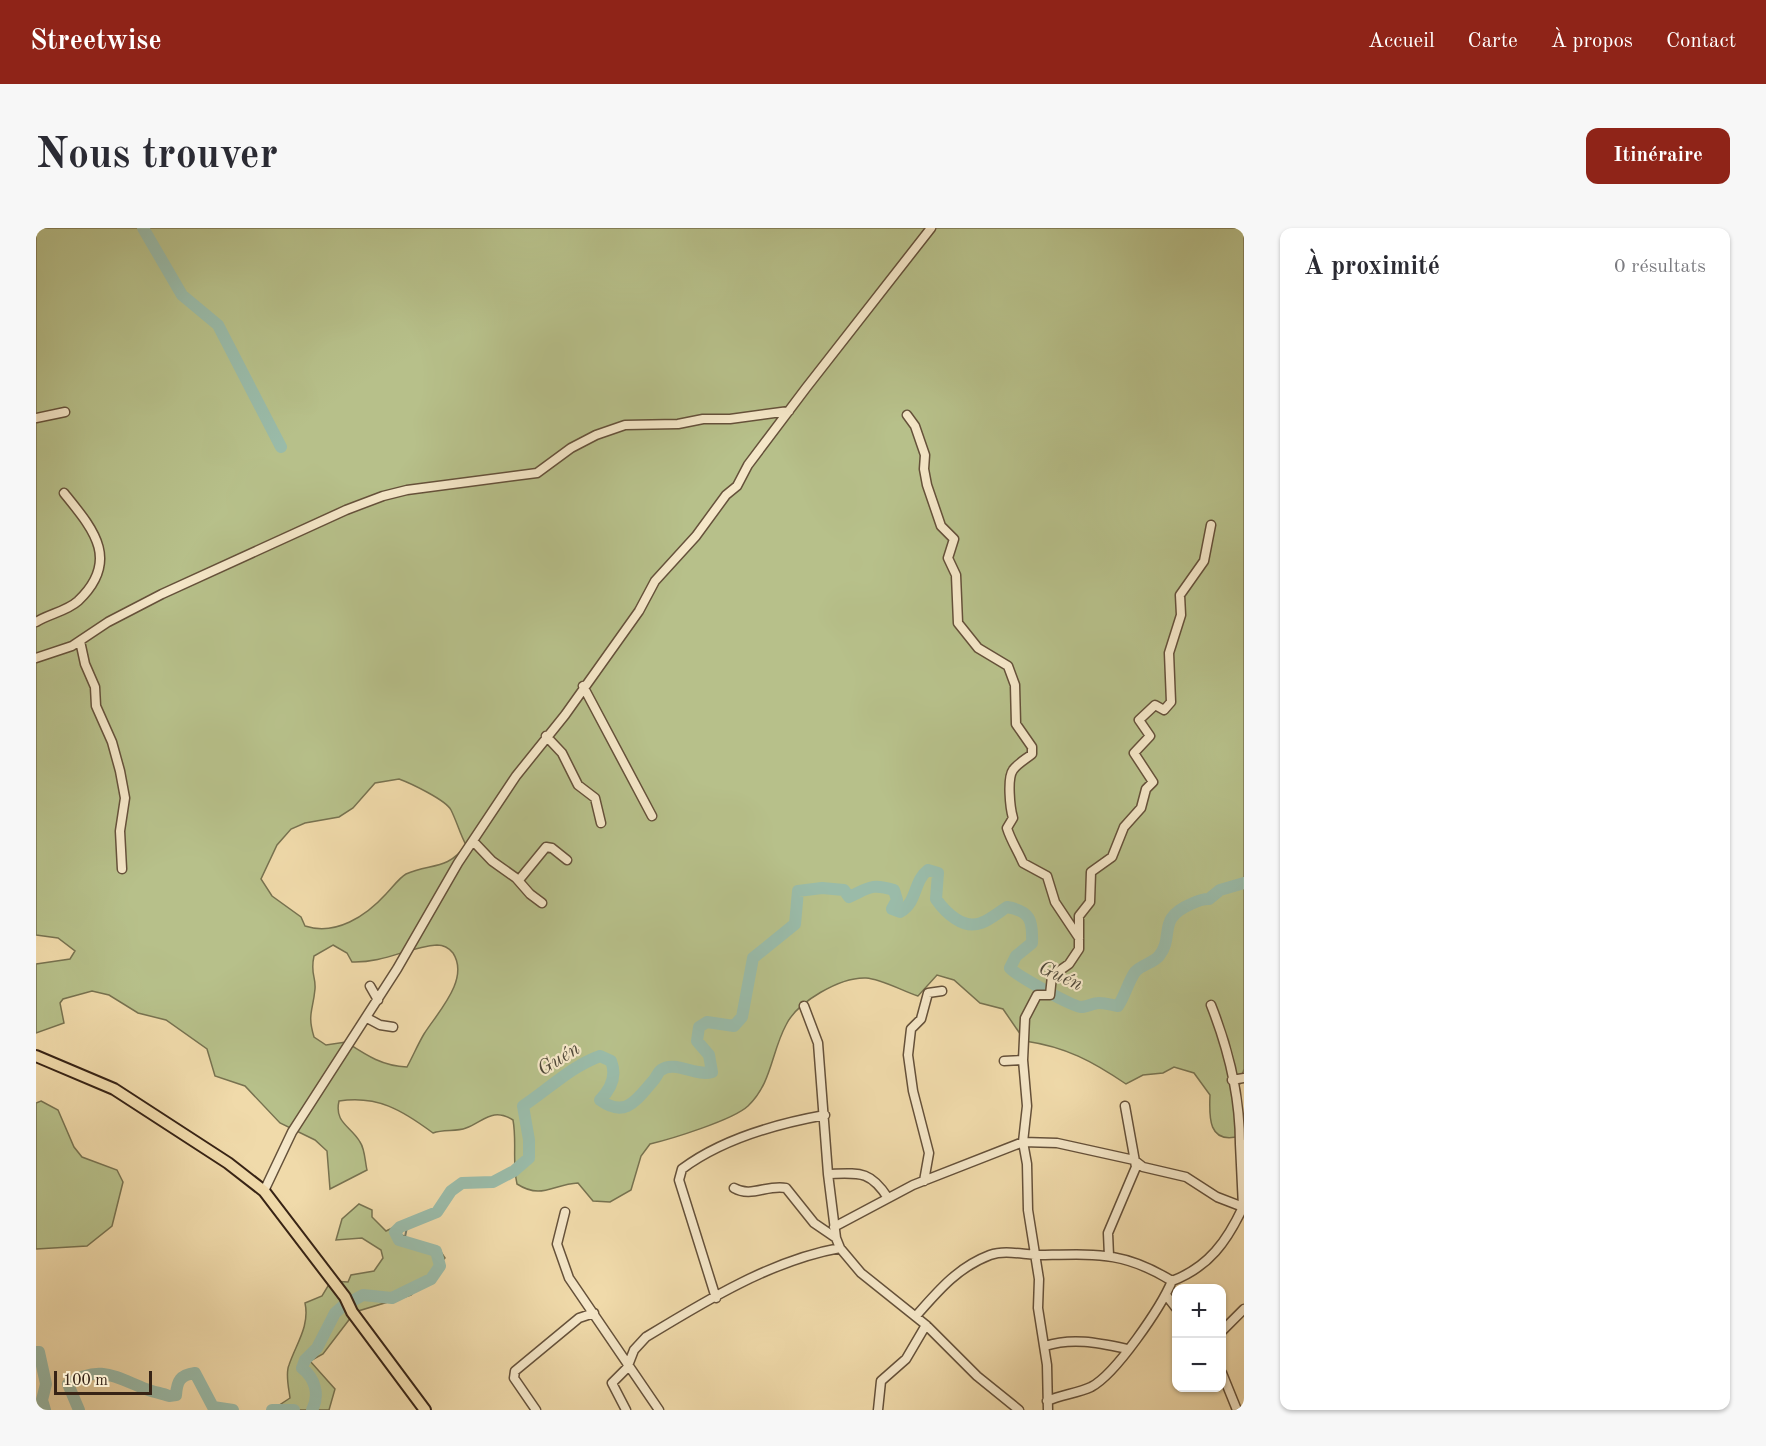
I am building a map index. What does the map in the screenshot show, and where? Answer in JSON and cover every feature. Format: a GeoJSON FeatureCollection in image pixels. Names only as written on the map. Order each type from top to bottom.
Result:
{"type":"FeatureCollection","features":[{"type":"Feature","properties":{"kind":"main road"},"geometry":{"type":"LineString","coordinates":[[36,1056],[114,1089],[198,1143],[264,1191],[345,1297],[352,1312],[425,1410]]}},
{"type":"Feature","properties":{"kind":"street"},"geometry":{"type":"LineString","coordinates":[[264,1191],[292,1132],[378,1000],[429,909],[473,841],[546,736],[565,715],[583,686],[639,610],[655,581],[696,536],[726,495],[736,486],[748,465],[789,411],[932,228]]}},
{"type":"Feature","properties":{"kind":"street"},"geometry":{"type":"LineString","coordinates":[[36,658],[80,641],[102,625],[153,598],[346,510],[383,496],[407,490],[537,473],[571,448],[596,435],[625,425],[678,424],[703,419],[730,419],[789,411]]}},
{"type":"Feature","properties":{"kind":"street"},"geometry":{"type":"LineString","coordinates":[[36,418],[65,412]]}},
{"type":"Feature","properties":{"kind":"street"},"geometry":{"type":"LineString","coordinates":[[907,415],[915,426],[926,458],[924,469],[927,485],[941,526],[954,538],[948,558],[956,576],[958,623],[978,648],[1008,666],[1015,685],[1016,723],[1032,747],[1032,754],[1013,769],[1010,777],[1009,805],[1013,818],[1007,828],[1009,835],[1019,850],[1023,863],[1047,876],[1055,902],[1081,943]]}},
{"type":"Feature","properties":{"kind":"street"},"geometry":{"type":"LineString","coordinates":[[36,622],[78,601],[99,571],[101,558],[97,537],[64,493]]}},
{"type":"Feature","properties":{"kind":"street"},"geometry":{"type":"LineString","coordinates":[[1210,525],[1204,561],[1180,595],[1181,615],[1169,653],[1171,702],[1164,710],[1155,705],[1139,720],[1150,736],[1134,753],[1153,782],[1146,789],[1141,808],[1124,827],[1112,857],[1092,872],[1090,902],[1079,916],[1081,943],[1075,958],[1052,976],[1052,993],[1037,995],[1025,1018],[1023,1060],[1027,1106],[1023,1142],[1027,1164],[1028,1210],[1039,1279],[1038,1308],[1045,1346],[1048,1405],[1089,1388],[1100,1382],[1114,1369],[1166,1295],[1172,1281],[1214,1255],[1224,1244],[1243,1206],[1240,1118],[1224,1040],[1211,1005]]}},
{"type":"Feature","properties":{"kind":"street"},"geometry":{"type":"LineString","coordinates":[[80,641],[85,664],[95,687],[96,706],[112,742],[125,798],[120,831],[122,869]]}},
{"type":"Feature","properties":{"kind":"street"},"geometry":{"type":"LineString","coordinates":[[583,686],[652,816]]}},
{"type":"Feature","properties":{"kind":"street"},"geometry":{"type":"LineString","coordinates":[[546,736],[562,753],[578,785],[595,798],[601,823]]}},
{"type":"Feature","properties":{"kind":"street"},"geometry":{"type":"LineString","coordinates":[[473,841],[492,861],[519,880],[530,894],[542,903]]}},
{"type":"Feature","properties":{"kind":"street"},"geometry":{"type":"LineString","coordinates":[[519,880],[546,847],[552,848],[567,860]]}},
{"type":"Feature","properties":{"kind":"street"},"geometry":{"type":"LineString","coordinates":[[370,986],[378,1000]]}},
{"type":"Feature","properties":{"kind":"street"},"geometry":{"type":"LineString","coordinates":[[924,1181],[929,1153],[913,1090],[908,1055],[909,1039],[911,1029],[921,1019],[928,993],[942,991]]}},
{"type":"Feature","properties":{"kind":"street"},"geometry":{"type":"LineString","coordinates":[[804,1006],[818,1042],[828,1174],[834,1227],[840,1248],[861,1273],[916,1316],[977,1376],[1019,1410]]}},
{"type":"Feature","properties":{"kind":"street"},"geometry":{"type":"LineString","coordinates":[[366,1018],[380,1025],[393,1027]]}},
{"type":"Feature","properties":{"kind":"street"},"geometry":{"type":"LineString","coordinates":[[1004,1061],[1023,1060]]}},
{"type":"Feature","properties":{"kind":"street"},"geometry":{"type":"LineString","coordinates":[[1232,1080],[1244,1078]]}},
{"type":"Feature","properties":{"kind":"street"},"geometry":{"type":"LineString","coordinates":[[1109,1256],[1108,1233],[1135,1173],[1125,1106]]}},
{"type":"Feature","properties":{"kind":"street"},"geometry":{"type":"LineString","coordinates":[[716,1298],[679,1180],[682,1169],[706,1153],[734,1141],[825,1115]]}},
{"type":"Feature","properties":{"kind":"street"},"geometry":{"type":"LineString","coordinates":[[834,1227],[924,1181],[1023,1142],[1057,1143],[1134,1160],[1143,1167],[1186,1176],[1217,1197],[1243,1206]]}},
{"type":"Feature","properties":{"kind":"street"},"geometry":{"type":"LineString","coordinates":[[828,1174],[858,1173],[869,1176],[888,1198]]}},
{"type":"Feature","properties":{"kind":"street"},"geometry":{"type":"LineString","coordinates":[[734,1188],[742,1192],[756,1192],[775,1187],[786,1188],[809,1218],[836,1238]]}},
{"type":"Feature","properties":{"kind":"street"},"geometry":{"type":"LineString","coordinates":[[565,1212],[557,1244],[569,1278],[659,1410]]}},
{"type":"Feature","properties":{"kind":"street"},"geometry":{"type":"LineString","coordinates":[[626,1410],[612,1383],[628,1364],[634,1350],[646,1336],[716,1298],[796,1261],[840,1248]]}},
{"type":"Feature","properties":{"kind":"street"},"geometry":{"type":"LineString","coordinates":[[916,1316],[954,1275],[972,1263],[996,1253],[1078,1253],[1109,1256],[1133,1260],[1172,1281]]}},
{"type":"Feature","properties":{"kind":"street"},"geometry":{"type":"LineString","coordinates":[[1166,1295],[1172,1303]]}},
{"type":"Feature","properties":{"kind":"street"},"geometry":{"type":"LineString","coordinates":[[1226,1326],[1244,1310]]}},
{"type":"Feature","properties":{"kind":"street"},"geometry":{"type":"LineString","coordinates":[[536,1410],[514,1378],[515,1371],[579,1318],[594,1314]]}},
{"type":"Feature","properties":{"kind":"street"},"geometry":{"type":"LineString","coordinates":[[878,1410],[881,1381],[906,1359],[926,1325]]}},
{"type":"Feature","properties":{"kind":"street"},"geometry":{"type":"LineString","coordinates":[[1045,1346],[1063,1340],[1092,1341],[1128,1349]]}},
{"type":"Feature","properties":{"kind":"street"},"geometry":{"type":"LineString","coordinates":[[1226,1385],[1237,1410]]}},
{"type":"Feature","properties":{"kind":"green space"},"geometry":{"type":"Polygon","coordinates":[[[36,228],[1244,228],[1244,1069],[1238,1090],[1240,1136],[1229,1138],[1216,1133],[1211,1120],[1210,1095],[1194,1073],[1174,1067],[1163,1073],[1143,1075],[1126,1084],[1078,1056],[1053,1047],[1025,1041],[1003,1009],[980,1003],[954,980],[937,975],[918,996],[866,978],[832,986],[799,1008],[786,1025],[762,1088],[748,1106],[716,1123],[650,1144],[641,1156],[631,1190],[610,1202],[593,1201],[578,1183],[541,1191],[526,1189],[517,1184],[513,1120],[506,1116],[489,1116],[462,1129],[433,1133],[400,1111],[365,1100],[339,1101],[338,1108],[344,1124],[362,1145],[367,1170],[330,1189],[327,1151],[315,1140],[280,1123],[245,1086],[215,1076],[207,1049],[166,1020],[138,1013],[109,995],[92,991],[63,999],[60,1003],[64,1023],[36,1033],[36,964],[70,959],[75,951],[58,938],[36,935],[36,228]],[[399,779],[375,783],[353,808],[339,817],[305,823],[291,829],[277,845],[261,879],[272,896],[301,917],[305,926],[328,928],[350,922],[369,910],[406,874],[445,863],[466,845],[448,806],[427,792],[399,779]],[[333,945],[314,956],[315,989],[311,1018],[314,1037],[326,1045],[346,1042],[382,1062],[407,1067],[424,1034],[444,1006],[455,984],[458,974],[453,953],[446,947],[437,945],[386,958],[352,962],[347,953],[333,945]]]}},
{"type":"Feature","properties":{"kind":"green space"},"geometry":{"type":"Polygon","coordinates":[[[41,1101],[58,1110],[74,1147],[82,1157],[117,1170],[123,1182],[112,1226],[87,1246],[36,1249],[36,1103],[41,1101]]]}},
{"type":"Feature","properties":{"kind":"green space"},"geometry":{"type":"Polygon","coordinates":[[[359,1204],[372,1210],[372,1217],[386,1231],[392,1228],[407,1238],[439,1249],[445,1258],[411,1295],[355,1312],[323,1354],[310,1361],[335,1389],[329,1410],[285,1410],[278,1406],[290,1398],[288,1369],[304,1327],[305,1303],[322,1296],[331,1281],[348,1282],[351,1275],[374,1271],[383,1258],[381,1250],[362,1238],[336,1240],[342,1219],[359,1204]]]}},
{"type":"Feature","properties":{"kind":"waterway"},"geometry":{"type":"LineString","coordinates":[[143,228],[182,295],[218,325],[281,447]]}},
{"type":"Feature","properties":{"kind":"waterway","name":"Guén"},"geometry":{"type":"LineString","coordinates":[[312,1410],[316,1399],[315,1387],[302,1368],[305,1360],[317,1348],[335,1313],[363,1295],[392,1298],[431,1279],[440,1266],[436,1251],[399,1240],[395,1232],[400,1227],[437,1212],[451,1191],[462,1183],[493,1182],[514,1171],[529,1158],[529,1140],[523,1106],[569,1072],[589,1061],[600,1056],[611,1061],[612,1082],[600,1100],[617,1108],[636,1100],[660,1071],[667,1067],[712,1072],[709,1055],[697,1041],[699,1027],[707,1022],[734,1026],[742,1017],[753,958],[795,924],[798,891],[822,888],[844,890],[849,897],[870,888],[886,888],[894,890],[897,900],[892,909],[900,912],[910,903],[923,875],[928,870],[938,873],[936,899],[949,914],[961,922],[974,925],[981,923],[1007,907],[1025,914],[1031,923],[1032,943],[1016,956],[1010,968],[1044,990],[1081,1007],[1099,1003],[1118,1006],[1135,972],[1159,956],[1164,949],[1173,916],[1193,903],[1209,899],[1220,890],[1244,883]]}},
{"type":"Feature","properties":{"kind":"waterway"},"geometry":{"type":"LineString","coordinates":[[399,1240],[405,1237],[408,1222]]}},
{"type":"Feature","properties":{"kind":"waterway","name":"Guén"},"geometry":{"type":"LineString","coordinates":[[36,1352],[39,1352],[46,1384],[42,1400],[45,1410]]}},
{"type":"Feature","properties":{"kind":"waterway","name":"Guén"},"geometry":{"type":"LineString","coordinates":[[79,1410],[68,1384],[79,1378],[107,1374],[169,1396],[176,1395],[178,1382],[183,1377],[195,1373],[213,1407],[233,1410]]}},
{"type":"Feature","properties":{"kind":"waterway","name":"Guén"},"geometry":{"type":"LineString","coordinates":[[272,1410],[294,1410]]}}]}
